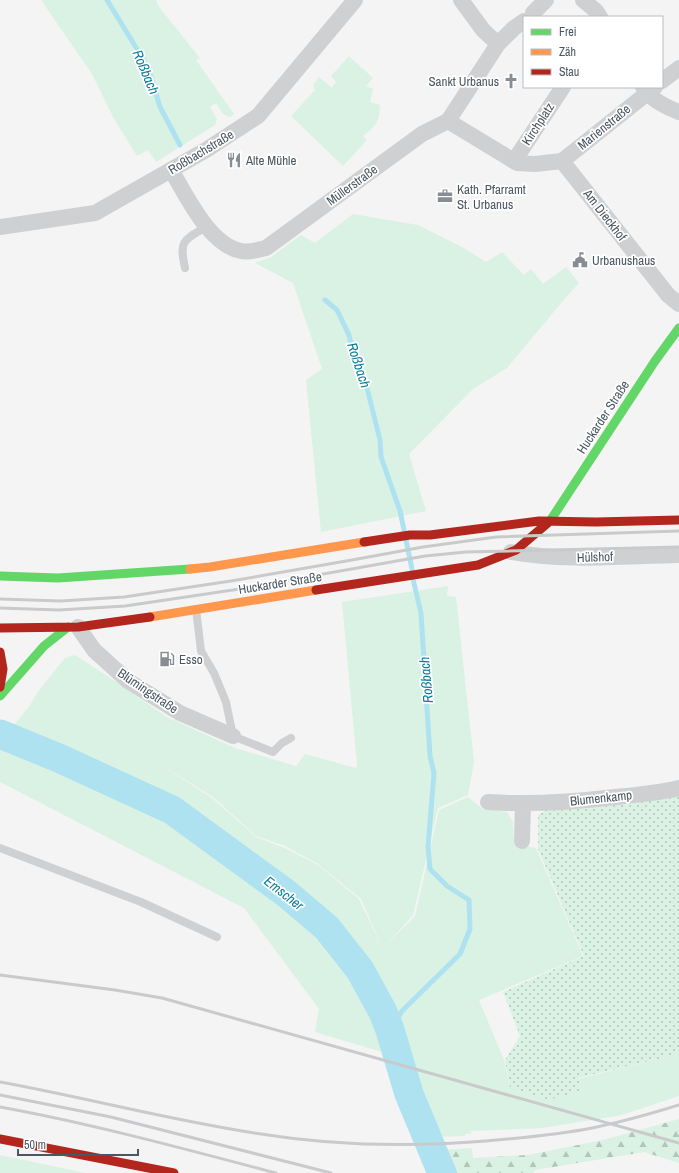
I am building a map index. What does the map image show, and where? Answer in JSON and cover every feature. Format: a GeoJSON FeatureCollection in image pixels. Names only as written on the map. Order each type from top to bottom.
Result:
{"type":"FeatureCollection","features":[{"type":"Feature","properties":{"kind":"main road","name":"Huckarder Straße"},"geometry":{"type":"LineString","coordinates":[[0,628],[73,627],[145,618],[478,565],[511,552],[535,535],[550,521],[651,366],[679,328]]}},
{"type":"Feature","properties":{"kind":"main road"},"geometry":{"type":"LineString","coordinates":[[550,521],[596,522],[679,520]]}},
{"type":"Feature","properties":{"kind":"main road","name":"Huckarder Straße"},"geometry":{"type":"LineString","coordinates":[[0,576],[58,578],[210,567],[390,539],[550,521]]}},
{"type":"Feature","properties":{"kind":"main road"},"geometry":{"type":"LineString","coordinates":[[0,696],[44,646],[73,627]]}},
{"type":"Feature","properties":{"kind":"main road"},"geometry":{"type":"LineString","coordinates":[[0,652],[3,669],[0,687]]}},
{"type":"Feature","properties":{"kind":"main road"},"geometry":{"type":"LineString","coordinates":[[0,1139],[174,1173]]}},
{"type":"Feature","properties":{"kind":"street","name":"Roßbachstraße"},"geometry":{"type":"LineString","coordinates":[[0,227],[95,213],[206,150],[258,116],[355,0]]}},
{"type":"Feature","properties":{"kind":"street"},"geometry":{"type":"LineString","coordinates":[[461,0],[483,30],[498,44]]}},
{"type":"Feature","properties":{"kind":"street"},"geometry":{"type":"LineString","coordinates":[[530,16],[546,0]]}},
{"type":"Feature","properties":{"kind":"street"},"geometry":{"type":"LineString","coordinates":[[583,0],[596,11],[599,16]]}},
{"type":"Feature","properties":{"kind":"street"},"geometry":{"type":"LineString","coordinates":[[523,21],[498,44],[448,121],[517,163],[535,164],[562,161]]}},
{"type":"Feature","properties":{"kind":"street"},"geometry":{"type":"LineString","coordinates":[[663,80],[679,68]]}},
{"type":"Feature","properties":{"kind":"street","name":"Kirchplatz"},"geometry":{"type":"LineString","coordinates":[[514,161],[562,88]]}},
{"type":"Feature","properties":{"kind":"street","name":"Marienstraße"},"geometry":{"type":"LineString","coordinates":[[562,161],[648,89],[663,104],[679,112]]}},
{"type":"Feature","properties":{"kind":"street","name":"Müllerstraße"},"geometry":{"type":"LineString","coordinates":[[171,170],[206,227],[214,236],[242,252],[255,251],[266,248],[422,134],[448,121]]}},
{"type":"Feature","properties":{"kind":"street","name":"Am Dieckhof"},"geometry":{"type":"LineString","coordinates":[[562,161],[668,295],[679,304]]}},
{"type":"Feature","properties":{"kind":"street","name":"Hülshof"},"geometry":{"type":"LineString","coordinates":[[511,552],[527,555],[566,558],[679,555]]}},
{"type":"Feature","properties":{"kind":"street","name":"Blümingstraße"},"geometry":{"type":"LineString","coordinates":[[73,627],[94,650],[128,681],[180,713],[233,736]]}},
{"type":"Feature","properties":{"kind":"street","name":"Blumenkamp"},"geometry":{"type":"LineString","coordinates":[[488,802],[523,803],[578,801],[679,788]]}},
{"type":"Feature","properties":{"kind":"street"},"geometry":{"type":"LineString","coordinates":[[522,841],[523,803]]}},
{"type":"Feature","properties":{"kind":"lane"},"geometry":{"type":"LineString","coordinates":[[185,268],[183,245],[187,238],[206,227]]}},
{"type":"Feature","properties":{"kind":"lane"},"geometry":{"type":"LineString","coordinates":[[196,609],[201,651],[214,673],[226,702],[233,736],[273,752],[282,743],[291,738]]}},
{"type":"Feature","properties":{"kind":"lane"},"geometry":{"type":"LineString","coordinates":[[0,848],[141,902],[217,937]]}},
{"type":"Feature","properties":{"kind":"green space"},"geometry":{"type":"Polygon","coordinates":[[[41,0],[156,0],[159,7],[200,58],[196,60],[234,114],[230,117],[223,114],[216,103],[210,107],[217,119],[215,125],[156,162],[148,150],[137,156],[113,117],[92,74],[41,0]]]}},
{"type":"Feature","properties":{"kind":"green space"},"geometry":{"type":"Polygon","coordinates":[[[349,56],[373,78],[366,86],[373,89],[370,102],[380,105],[376,123],[363,136],[367,140],[343,166],[291,116],[315,90],[313,85],[319,77],[332,88],[336,82],[331,76],[349,56]]]}},
{"type":"Feature","properties":{"kind":"green space"},"geometry":{"type":"Polygon","coordinates":[[[353,214],[418,225],[464,248],[486,262],[502,252],[524,275],[531,269],[543,284],[566,267],[579,283],[507,368],[473,389],[409,454],[426,511],[321,532],[306,380],[322,369],[293,283],[255,263],[271,257],[301,235],[315,243],[353,214]]]}},
{"type":"Feature","properties":{"kind":"green space"},"geometry":{"type":"Polygon","coordinates":[[[448,586],[447,596],[456,597],[474,762],[468,795],[438,808],[413,915],[385,946],[415,916],[439,810],[468,797],[483,809],[507,812],[513,822],[514,843],[536,848],[583,956],[479,1000],[504,1060],[510,1088],[582,1091],[578,1079],[666,1057],[679,1052],[679,1096],[622,1115],[543,1128],[471,1131],[471,1134],[465,1134],[465,1136],[433,1137],[406,1056],[385,1053],[315,1032],[319,1009],[244,908],[0,782],[0,743],[30,705],[39,690],[65,658],[75,655],[167,717],[235,748],[296,766],[305,754],[356,768],[357,765],[342,602],[448,586]],[[158,763],[212,798],[256,837],[285,848],[318,865],[359,899],[383,949],[361,899],[318,864],[285,846],[256,836],[213,797],[158,763]]]}},
{"type":"Feature","properties":{"kind":"green space"},"geometry":{"type":"Polygon","coordinates":[[[679,788],[679,1052],[666,1057],[578,1078],[582,1091],[548,1100],[510,1088],[505,1060],[520,1036],[503,992],[584,956],[538,849],[538,815],[557,803],[679,788]]]}},
{"type":"Feature","properties":{"kind":"green space"},"geometry":{"type":"Polygon","coordinates":[[[679,1119],[679,1163],[644,1152],[535,1170],[534,1173],[447,1173],[439,1150],[472,1148],[473,1158],[528,1155],[603,1140],[679,1119]]]}},
{"type":"Feature","properties":{"kind":"green space"},"geometry":{"type":"Polygon","coordinates":[[[0,1155],[86,1173],[0,1173],[0,1155]]]}},
{"type":"Feature","properties":{"kind":"waterway","name":"Roßbach"},"geometry":{"type":"LineString","coordinates":[[107,0],[143,59],[150,74],[160,107],[180,145]]}},
{"type":"Feature","properties":{"kind":"waterway","name":"Roßbach"},"geometry":{"type":"LineString","coordinates":[[325,300],[337,310],[349,335],[358,368],[366,384],[380,440],[381,457],[400,511],[404,530]]}},
{"type":"Feature","properties":{"kind":"waterway","name":"Roßbach"},"geometry":{"type":"LineString","coordinates":[[406,540],[412,569]]}},
{"type":"Feature","properties":{"kind":"waterway","name":"Roßbach"},"geometry":{"type":"LineString","coordinates":[[390,1030],[402,1011],[460,954],[470,929],[469,900],[447,886],[430,869],[428,847],[434,773],[430,756],[421,613],[413,579]]}},
{"type":"Feature","properties":{"kind":"waterway","name":"Emscher"},"geometry":{"type":"LineString","coordinates":[[0,734],[61,759],[172,810],[287,894],[327,928],[360,970],[383,1012],[390,1030],[409,1094],[442,1173]]}},
{"type":"Feature","properties":{"kind":"railway"},"geometry":{"type":"LineString","coordinates":[[0,599],[61,601],[124,597],[231,581],[423,547],[496,537],[679,531]]}},
{"type":"Feature","properties":{"kind":"railway"},"geometry":{"type":"LineString","coordinates":[[0,608],[59,610],[125,606],[233,590],[425,556],[466,552],[679,547]]}},
{"type":"Feature","properties":{"kind":"railway"},"geometry":{"type":"LineString","coordinates":[[0,975],[115,990],[162,998],[679,1143]]}},
{"type":"Feature","properties":{"kind":"railway"},"geometry":{"type":"LineString","coordinates":[[0,1082],[228,1129],[317,1141],[401,1145],[458,1143],[552,1134],[614,1123],[679,1105]]}},
{"type":"Feature","properties":{"kind":"railway"},"geometry":{"type":"LineString","coordinates":[[0,1095],[111,1117],[331,1173]]}},
{"type":"Feature","properties":{"kind":"railway"},"geometry":{"type":"LineString","coordinates":[[0,1107],[104,1129],[276,1173]]}},
{"type":"Feature","properties":{"kind":"traffic: fast"},"geometry":{"type":"LineString","coordinates":[[550,521],[655,361],[679,328]]}},
{"type":"Feature","properties":{"kind":"traffic: fast"},"geometry":{"type":"LineString","coordinates":[[0,576],[58,578],[190,569]]}},
{"type":"Feature","properties":{"kind":"traffic: fast"},"geometry":{"type":"LineString","coordinates":[[0,696],[44,646],[68,627]]}},
{"type":"Feature","properties":{"kind":"traffic: slow"},"geometry":{"type":"LineString","coordinates":[[190,569],[364,542]]}},
{"type":"Feature","properties":{"kind":"traffic: slow"},"geometry":{"type":"LineString","coordinates":[[150,617],[316,590]]}},
{"type":"Feature","properties":{"kind":"traffic: jam"},"geometry":{"type":"LineString","coordinates":[[364,542],[410,535],[430,535],[539,521],[596,522],[679,520]]}},
{"type":"Feature","properties":{"kind":"traffic: jam"},"geometry":{"type":"LineString","coordinates":[[316,590],[478,565],[516,550],[550,521]]}},
{"type":"Feature","properties":{"kind":"traffic: jam"},"geometry":{"type":"LineString","coordinates":[[0,628],[78,627],[150,617]]}},
{"type":"Feature","properties":{"kind":"traffic: jam"},"geometry":{"type":"LineString","coordinates":[[0,652],[3,669],[0,687]]}},
{"type":"Feature","properties":{"kind":"traffic: jam"},"geometry":{"type":"LineString","coordinates":[[0,1139],[174,1173]]}},
{"type":"Feature","properties":{"kind":"place","name":"Sankt Urbanus"},"geometry":{"type":"Point","coordinates":[511,81]}},
{"type":"Feature","properties":{"kind":"place","name":"Alte Mühle"},"geometry":{"type":"Point","coordinates":[234,160]}},
{"type":"Feature","properties":{"kind":"place","name":"Kath. Pfarramt St. Urbanus"},"geometry":{"type":"Point","coordinates":[445,196]}},
{"type":"Feature","properties":{"kind":"place","name":"Urbanushaus"},"geometry":{"type":"Point","coordinates":[580,260]}},
{"type":"Feature","properties":{"kind":"place","name":"Esso"},"geometry":{"type":"Point","coordinates":[167,659]}}]}
